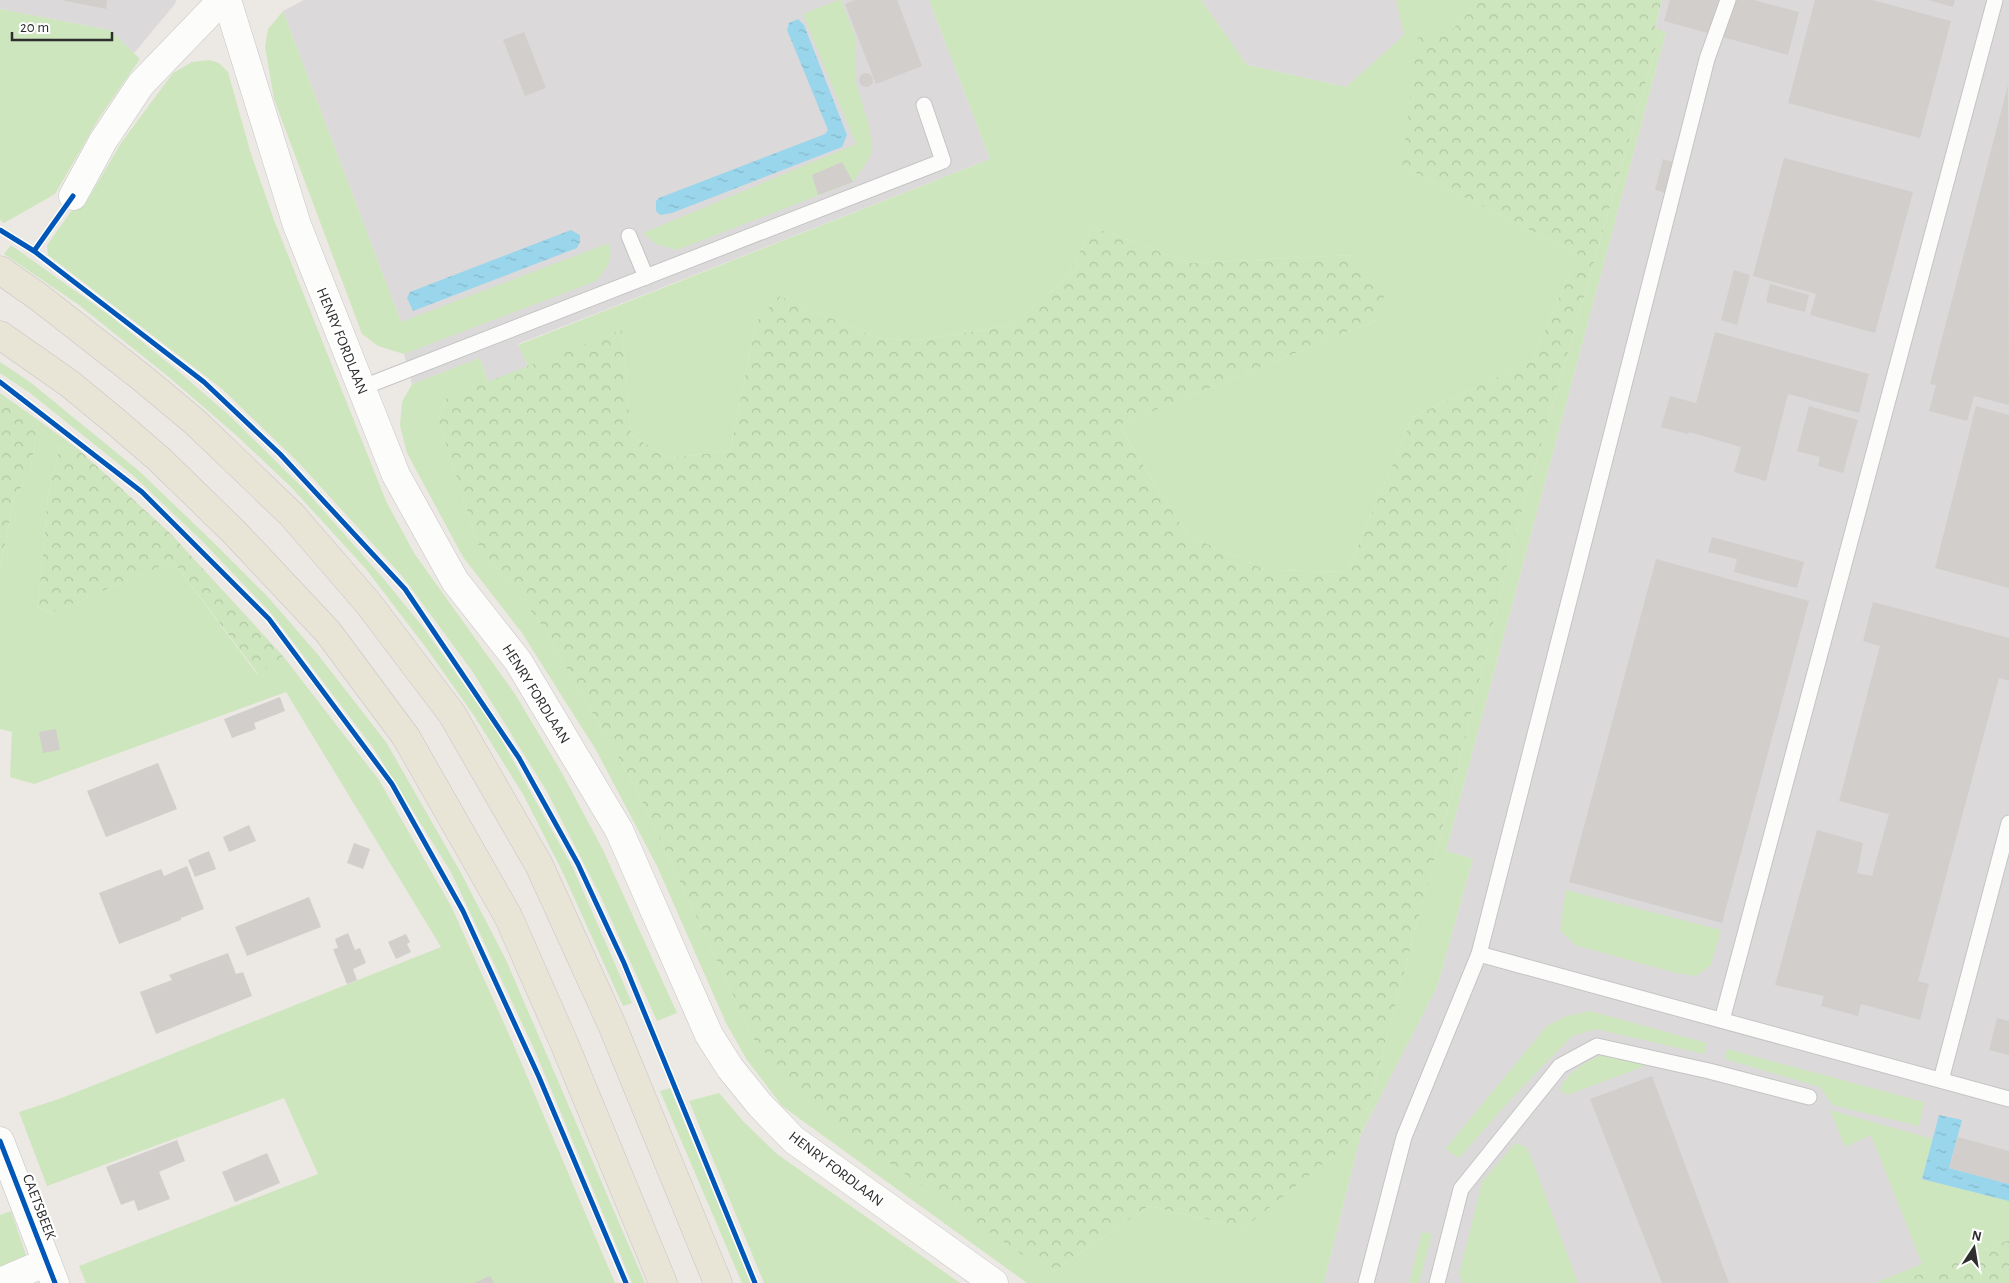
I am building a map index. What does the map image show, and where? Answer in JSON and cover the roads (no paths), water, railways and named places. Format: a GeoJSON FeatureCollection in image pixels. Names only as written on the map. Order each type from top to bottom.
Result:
{"type":"FeatureCollection","features":[{"type":"Feature","properties":{"kind":"main road"},"geometry":{"type":"LineString","coordinates":[[0,270],[40,298],[141,376],[195,422],[292,515],[368,602],[452,714],[539,865],[612,1025],[718,1283]]}},
{"type":"Feature","properties":{"kind":"main road"},"geometry":{"type":"LineString","coordinates":[[0,335],[70,384],[116,422],[159,459],[234,532],[328,632],[406,737],[508,916],[564,1044],[663,1283]]}},
{"type":"Feature","properties":{"kind":"street"},"geometry":{"type":"LineString","coordinates":[[73,196],[103,141],[141,84],[222,0]]}},
{"type":"Feature","properties":{"kind":"street","name":"HENRY FORDLAAN"},"geometry":{"type":"LineString","coordinates":[[227,0],[297,225],[396,475],[455,581],[518,661],[619,830],[709,1035],[730,1068],[760,1105],[794,1140],[994,1283]]}},
{"type":"Feature","properties":{"kind":"street","name":"CAETSBEEK"},"geometry":{"type":"LineString","coordinates":[[0,1141],[51,1273]]}},
{"type":"Feature","properties":{"kind":"street"},"geometry":{"type":"LineString","coordinates":[[0,1282],[51,1273]]}},
{"type":"Feature","properties":{"kind":"lane"},"geometry":{"type":"LineString","coordinates":[[1366,1283],[1404,1137],[1479,954],[1707,59],[1728,0]]}},
{"type":"Feature","properties":{"kind":"lane"},"geometry":{"type":"LineString","coordinates":[[1722,1020],[1995,0]]}},
{"type":"Feature","properties":{"kind":"lane"},"geometry":{"type":"LineString","coordinates":[[361,388],[943,161],[924,105]]}},
{"type":"Feature","properties":{"kind":"lane"},"geometry":{"type":"LineString","coordinates":[[629,236],[646,277]]}},
{"type":"Feature","properties":{"kind":"lane"},"geometry":{"type":"LineString","coordinates":[[1941,1080],[2009,823]]}},
{"type":"Feature","properties":{"kind":"lane"},"geometry":{"type":"LineString","coordinates":[[1479,954],[2009,1099]]}},
{"type":"Feature","properties":{"kind":"lane"},"geometry":{"type":"LineString","coordinates":[[1437,1283],[1461,1189],[1560,1066],[1596,1046],[1709,1071],[1809,1097]]}},
{"type":"Feature","properties":{"kind":"water"},"geometry":{"type":"Polygon","coordinates":[[[798,19],[804,25],[847,135],[842,147],[672,213],[660,215],[656,211],[656,201],[659,198],[825,134],[828,130],[787,30],[789,23],[798,19]]]}},
{"type":"Feature","properties":{"kind":"water"},"geometry":{"type":"Polygon","coordinates":[[[571,230],[580,235],[580,242],[577,248],[413,311],[407,298],[410,292],[571,230]]]}},
{"type":"Feature","properties":{"kind":"water"},"geometry":{"type":"Polygon","coordinates":[[[1939,1115],[1962,1120],[1949,1168],[2009,1184],[2009,1201],[1922,1179],[1939,1115]]]}}]}
